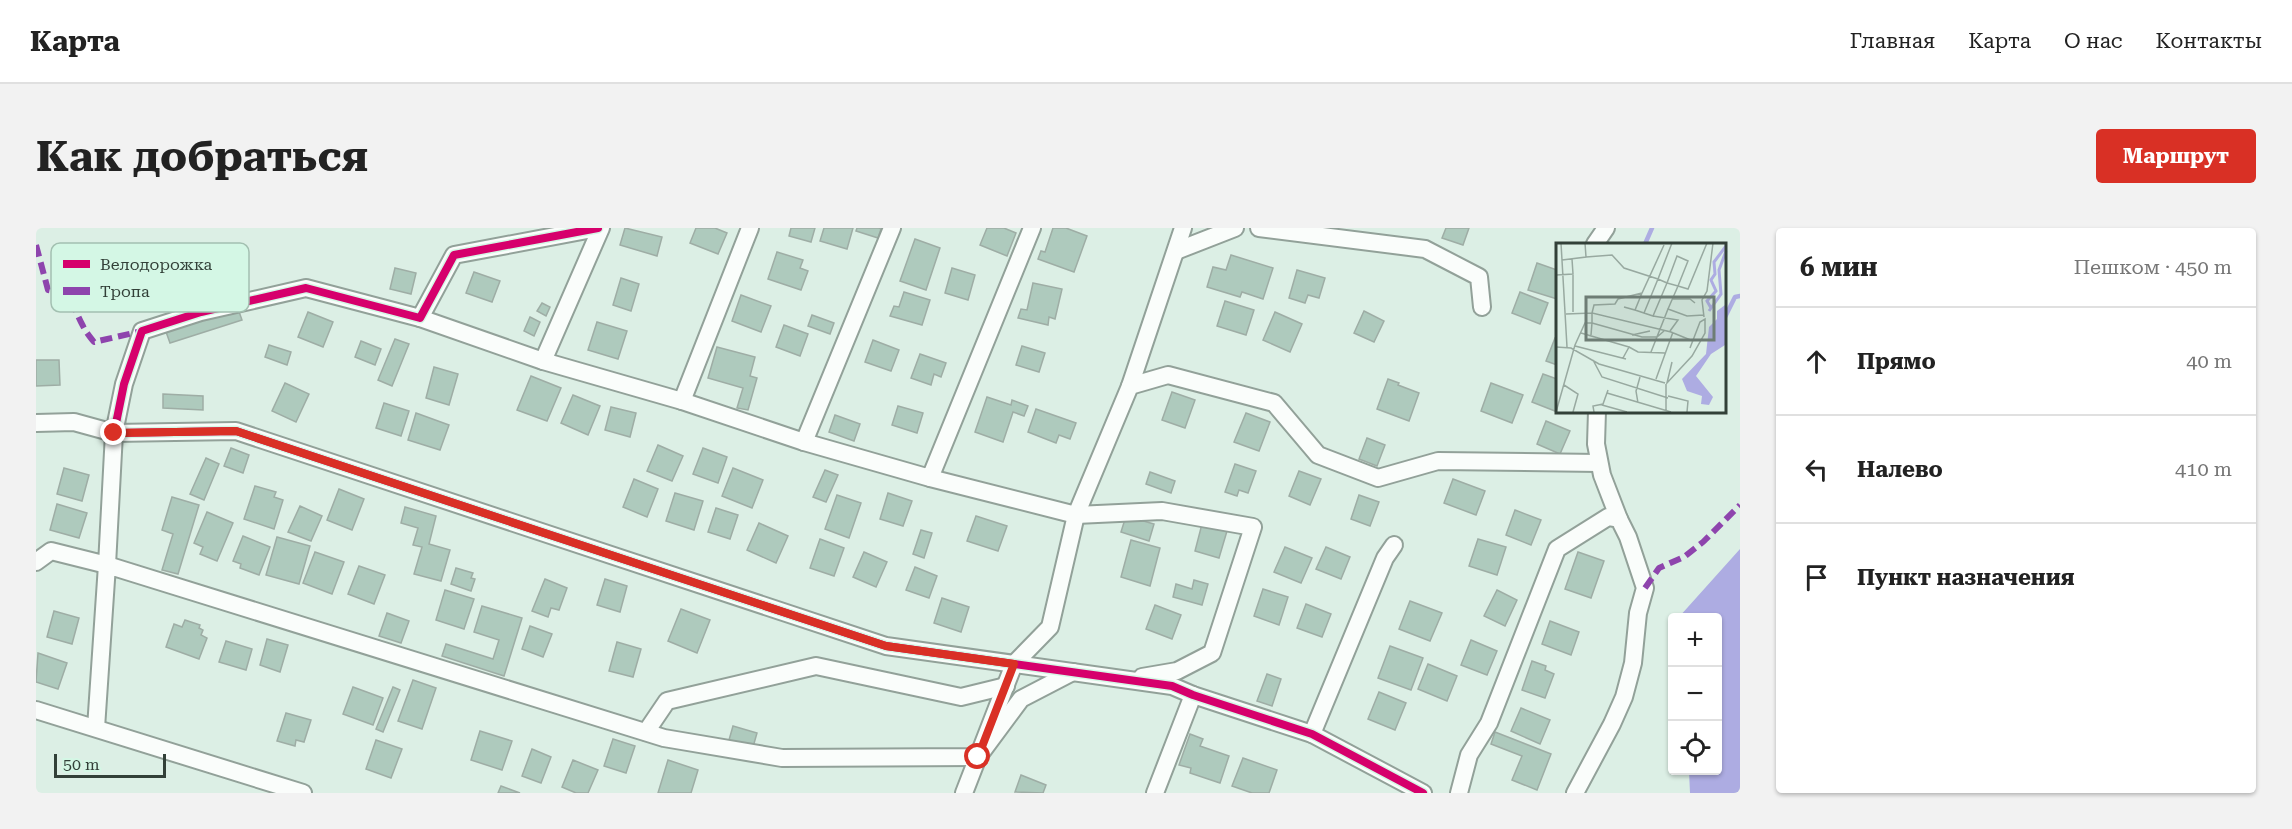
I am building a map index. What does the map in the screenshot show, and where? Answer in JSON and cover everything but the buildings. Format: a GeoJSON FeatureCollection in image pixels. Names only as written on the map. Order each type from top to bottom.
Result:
{"type":"FeatureCollection","features":[{"type":"Feature","properties":{"kind":"street"},"geometry":{"type":"LineString","coordinates":[[420,318],[454,255],[600,228]]}},
{"type":"Feature","properties":{"kind":"street"},"geometry":{"type":"LineString","coordinates":[[543,361],[600,228]]}},
{"type":"Feature","properties":{"kind":"street"},"geometry":{"type":"LineString","coordinates":[[682,401],[750,228]]}},
{"type":"Feature","properties":{"kind":"street"},"geometry":{"type":"LineString","coordinates":[[804,442],[892,228]]}},
{"type":"Feature","properties":{"kind":"street"},"geometry":{"type":"LineString","coordinates":[[930,478],[1032,228]]}},
{"type":"Feature","properties":{"kind":"street"},"geometry":{"type":"LineString","coordinates":[[964,793],[1014,664],[1050,627],[1076,515],[1130,386],[1183,228]]}},
{"type":"Feature","properties":{"kind":"street"},"geometry":{"type":"LineString","coordinates":[[1176,251],[1235,228]]}},
{"type":"Feature","properties":{"kind":"street"},"geometry":{"type":"LineString","coordinates":[[1258,228],[1425,249],[1479,278],[1482,307]]}},
{"type":"Feature","properties":{"kind":"street"},"geometry":{"type":"LineString","coordinates":[[1595,243],[1606,228]]}},
{"type":"Feature","properties":{"kind":"street"},"geometry":{"type":"LineString","coordinates":[[249,301],[306,288],[420,318],[543,361],[682,401],[804,442],[930,478],[1076,515],[1162,511],[1253,527],[1212,654],[1177,671],[1125,680]]}},
{"type":"Feature","properties":{"kind":"street"},"geometry":{"type":"LineString","coordinates":[[96,728],[114,433],[124,384],[142,331],[201,312]]}},
{"type":"Feature","properties":{"kind":"street"},"geometry":{"type":"LineString","coordinates":[[1130,386],[1168,375],[1274,403],[1318,454],[1378,478],[1438,461],[1599,463]]}},
{"type":"Feature","properties":{"kind":"street"},"geometry":{"type":"LineString","coordinates":[[1575,793],[1624,697],[1633,663],[1638,613],[1645,588],[1628,537],[1602,475],[1596,444],[1597,412]]}},
{"type":"Feature","properties":{"kind":"street"},"geometry":{"type":"LineString","coordinates":[[36,423],[74,422],[114,433],[236,431],[886,646],[1172,686],[1312,734],[1423,793]]}},
{"type":"Feature","properties":{"kind":"street"},"geometry":{"type":"LineString","coordinates":[[1459,793],[1470,755],[1489,723],[1557,549],[1608,517],[1619,519]]}},
{"type":"Feature","properties":{"kind":"street"},"geometry":{"type":"LineString","coordinates":[[1312,734],[1385,558],[1394,545]]}},
{"type":"Feature","properties":{"kind":"street"},"geometry":{"type":"LineString","coordinates":[[36,562],[51,551],[107,565],[664,738],[782,758],[978,757]]}},
{"type":"Feature","properties":{"kind":"street"},"geometry":{"type":"LineString","coordinates":[[646,732],[667,701],[816,666],[961,697],[1006,686]]}},
{"type":"Feature","properties":{"kind":"street"},"geometry":{"type":"LineString","coordinates":[[978,757],[1021,699],[1074,672]]}},
{"type":"Feature","properties":{"kind":"street"},"geometry":{"type":"LineString","coordinates":[[1155,793],[1193,695]]}},
{"type":"Feature","properties":{"kind":"street"},"geometry":{"type":"LineString","coordinates":[[36,710],[303,793]]}},
{"type":"Feature","properties":{"kind":"water"},"geometry":{"type":"Polygon","coordinates":[[[1740,549],[1740,793],[1690,793],[1689,775],[1722,775],[1722,613],[1683,613],[1740,549]]]}},
{"type":"Feature","properties":{"kind":"waterway"},"geometry":{"type":"LineString","coordinates":[[1645,243],[1652,228]]}},
{"type":"Feature","properties":{"kind":"waterway"},"geometry":{"type":"LineString","coordinates":[[1725,317],[1735,297],[1740,296]]}},
{"type":"Feature","properties":{"kind":"marked path"},"geometry":{"type":"LineString","coordinates":[[36,245],[48,290],[51,291]]}},
{"type":"Feature","properties":{"kind":"marked path"},"geometry":{"type":"LineString","coordinates":[[76,312],[94,342],[142,331]]}},
{"type":"Feature","properties":{"kind":"marked path"},"geometry":{"type":"LineString","coordinates":[[1645,588],[1659,568],[1684,557],[1703,542],[1740,505]]}},
{"type":"Feature","properties":{"kind":"cycle path"},"geometry":{"type":"LineString","coordinates":[[249,301],[306,288],[420,318],[454,255],[598,228]]}},
{"type":"Feature","properties":{"kind":"cycle path"},"geometry":{"type":"LineString","coordinates":[[201,312],[142,331],[124,384],[114,433],[236,431],[886,646],[1172,686],[1312,734],[1423,793]]}},
{"type":"Feature","properties":{"kind":"route"},"geometry":{"type":"LineString","coordinates":[[114,433],[236,431],[886,646],[1014,664],[978,757]]}}]}
